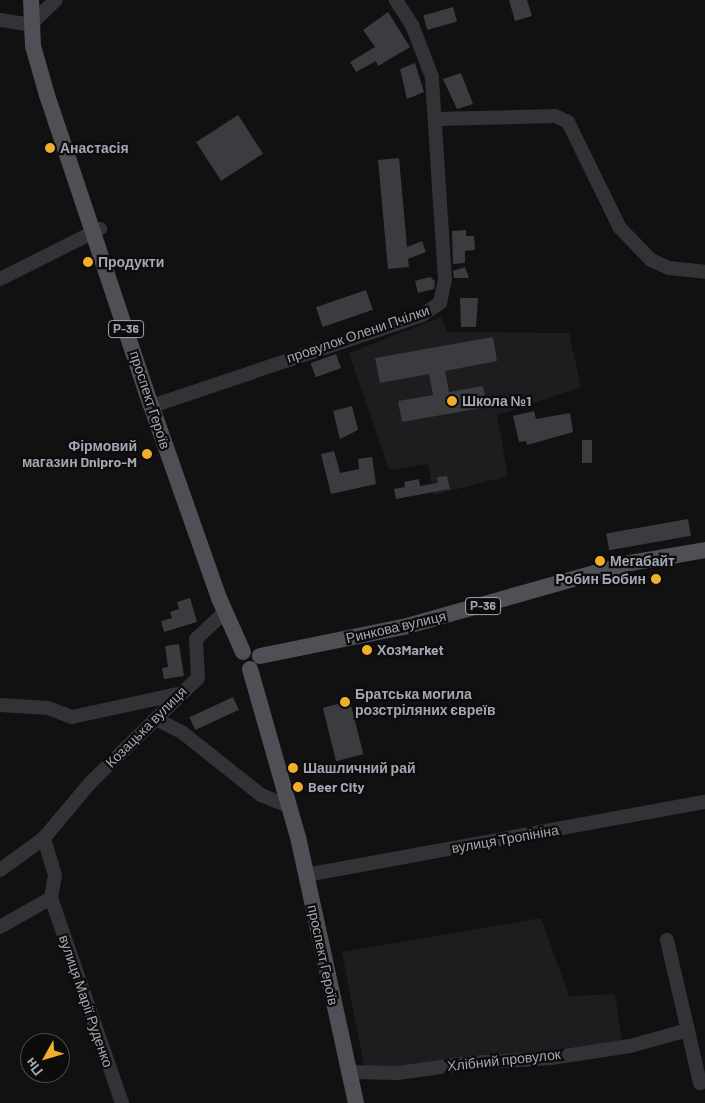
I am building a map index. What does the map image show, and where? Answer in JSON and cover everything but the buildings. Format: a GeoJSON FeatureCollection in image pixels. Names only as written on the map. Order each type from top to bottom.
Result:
{"type":"FeatureCollection","features":[{"type":"Feature","properties":{"kind":"main road","name":"проспект Героїв"},"geometry":{"type":"LineString","coordinates":[[31,0],[36,13],[46,64],[97,232],[225,612],[251,656]]}},
{"type":"Feature","properties":{"kind":"main road","name":"проспект Героїв"},"geometry":{"type":"LineString","coordinates":[[97,232],[231,608],[251,656],[306,875],[356,1103]]}},
{"type":"Feature","properties":{"kind":"main road","name":"Ринкова вулиця"},"geometry":{"type":"LineString","coordinates":[[251,656],[408,626],[630,563],[705,550]]}},
{"type":"Feature","properties":{"kind":"street"},"geometry":{"type":"LineString","coordinates":[[0,21],[36,13],[56,0]]}},
{"type":"Feature","properties":{"kind":"street","name":"провулок Олени Пчілки"},"geometry":{"type":"LineString","coordinates":[[158,404],[422,315],[440,303],[445,280],[432,77],[424,51],[396,0]]}},
{"type":"Feature","properties":{"kind":"street"},"geometry":{"type":"LineString","coordinates":[[436,120],[555,116],[568,122],[620,228],[651,260],[669,268],[705,272]]}},
{"type":"Feature","properties":{"kind":"street"},"geometry":{"type":"LineString","coordinates":[[0,279],[97,232]]}},
{"type":"Feature","properties":{"kind":"street","name":"Козацька вулиця"},"geometry":{"type":"LineString","coordinates":[[0,870],[44,838],[91,782],[158,720],[178,694],[198,678],[196,638],[225,612]]}},
{"type":"Feature","properties":{"kind":"street"},"geometry":{"type":"LineString","coordinates":[[0,706],[48,708],[72,717],[178,694]]}},
{"type":"Feature","properties":{"kind":"street"},"geometry":{"type":"LineString","coordinates":[[158,720],[183,733],[260,795],[290,807]]}},
{"type":"Feature","properties":{"kind":"street","name":"вулиця Тропініна"},"geometry":{"type":"LineString","coordinates":[[306,875],[705,802]]}},
{"type":"Feature","properties":{"kind":"street"},"geometry":{"type":"LineString","coordinates":[[0,927],[51,898],[55,875],[44,838]]}},
{"type":"Feature","properties":{"kind":"street","name":"вулиця Марії Руденко"},"geometry":{"type":"LineString","coordinates":[[51,898],[122,1103]]}},
{"type":"Feature","properties":{"kind":"street"},"geometry":{"type":"LineString","coordinates":[[667,940],[700,1083]]}},
{"type":"Feature","properties":{"kind":"street","name":"Хлібний провулок"},"geometry":{"type":"LineString","coordinates":[[348,1072],[398,1073],[468,1063],[543,1058],[630,1046],[688,1030]]}},
{"type":"Feature","properties":{"kind":"shaded area","name":"Школа №1"},"geometry":{"type":"Polygon","coordinates":[[[441,317],[447,332],[569,333],[581,387],[497,415],[508,476],[434,495],[428,464],[389,470],[349,353],[441,317]]]}},
{"type":"Feature","properties":{"kind":"shaded area"},"geometry":{"type":"Polygon","coordinates":[[[541,918],[569,996],[615,994],[622,1042],[365,1071],[342,952],[541,918]]]}},
{"type":"Feature","properties":{"kind":"place","name":"Анастасія"},"geometry":{"type":"Point","coordinates":[50,148]}},
{"type":"Feature","properties":{"kind":"place","name":"Продукти"},"geometry":{"type":"Point","coordinates":[88,262]}},
{"type":"Feature","properties":{"kind":"place","name":"Школа №1"},"geometry":{"type":"Point","coordinates":[452,401]}},
{"type":"Feature","properties":{"kind":"place","name":"Фірмовий магазин Dnipro-M"},"geometry":{"type":"Point","coordinates":[147,454]}},
{"type":"Feature","properties":{"kind":"place","name":"Мегабайт"},"geometry":{"type":"Point","coordinates":[600,561]}},
{"type":"Feature","properties":{"kind":"place","name":"Робин Бобин"},"geometry":{"type":"Point","coordinates":[656,579]}},
{"type":"Feature","properties":{"kind":"place","name":"ХозMarket"},"geometry":{"type":"Point","coordinates":[367,650]}},
{"type":"Feature","properties":{"kind":"place","name":"Братська могила розстріляних євреїв"},"geometry":{"type":"Point","coordinates":[345,702]}},
{"type":"Feature","properties":{"kind":"place","name":"Шашличний рай"},"geometry":{"type":"Point","coordinates":[293,768]}},
{"type":"Feature","properties":{"kind":"place","name":"Beer City"},"geometry":{"type":"Point","coordinates":[298,787]}}]}
